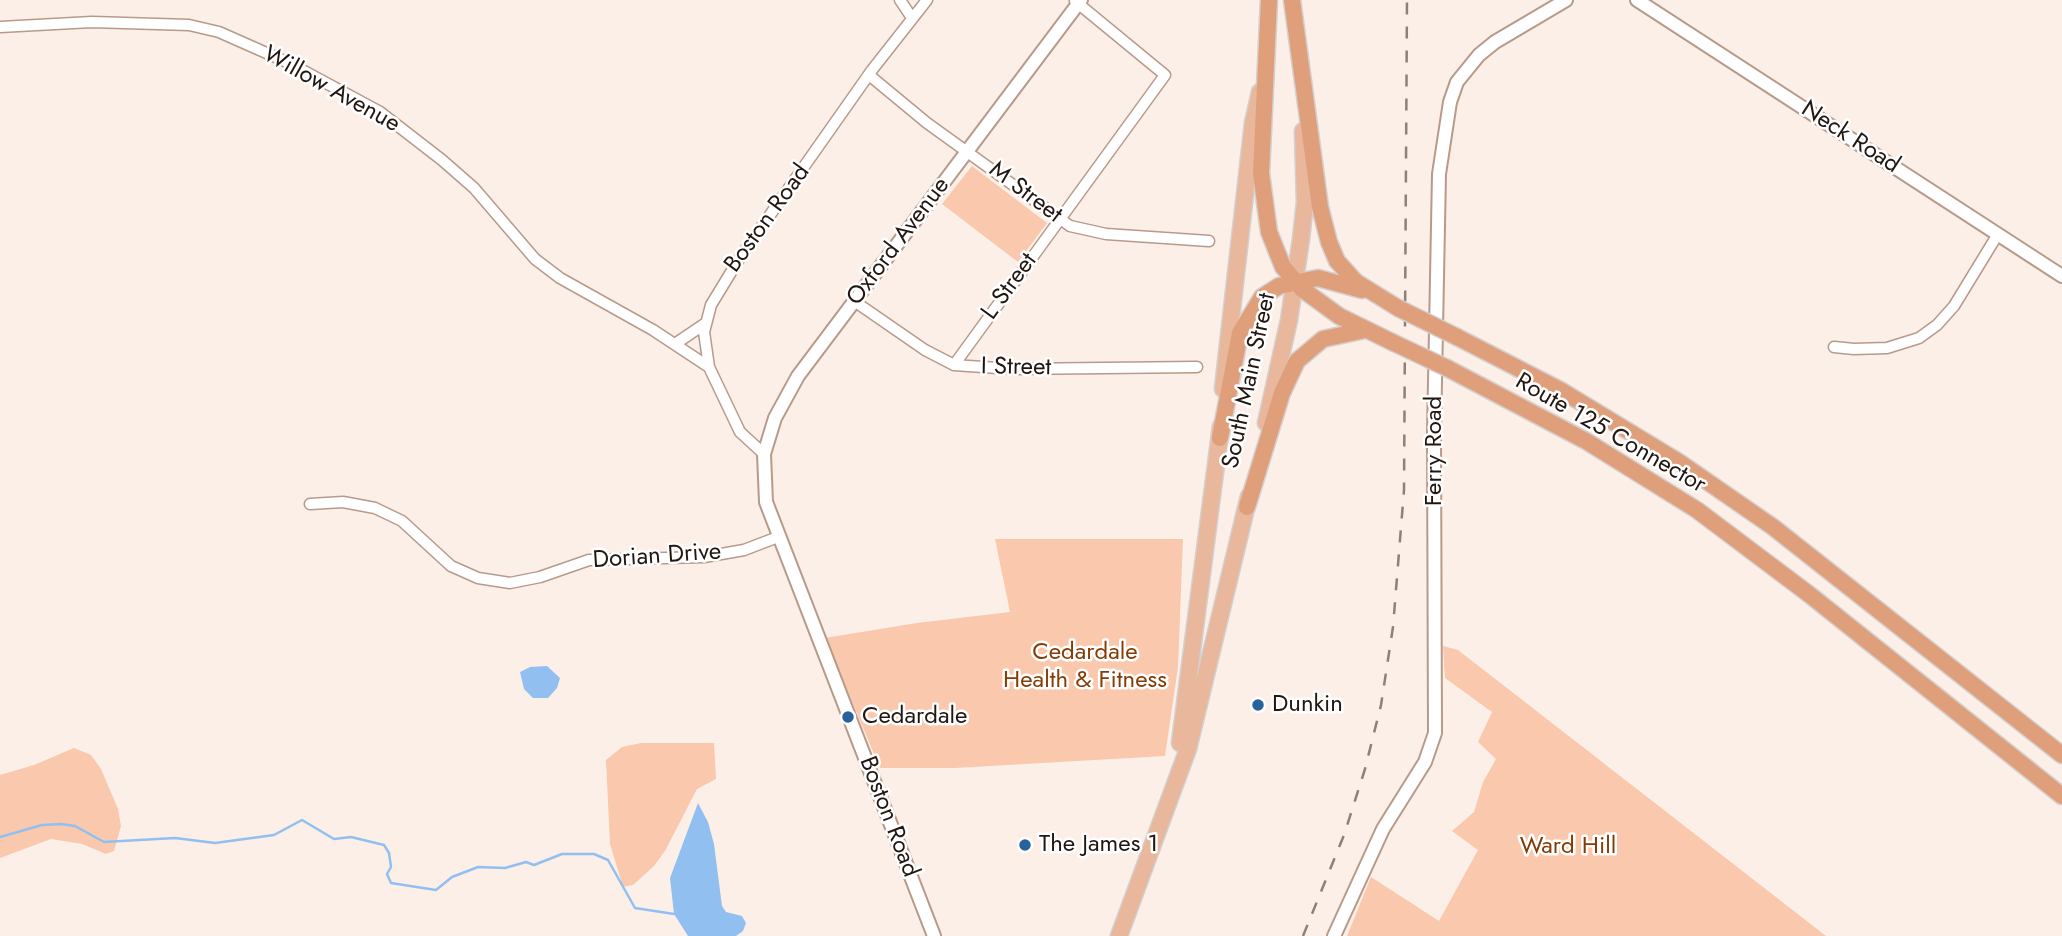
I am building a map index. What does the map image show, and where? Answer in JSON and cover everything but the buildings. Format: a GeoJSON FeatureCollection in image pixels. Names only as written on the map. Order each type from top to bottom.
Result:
{"type":"FeatureCollection","features":[{"type":"Feature","properties":{"kind":"highway","name":"South Main Street"},"geometry":{"type":"LineString","coordinates":[[1265,62],[1269,0]]}},
{"type":"Feature","properties":{"kind":"highway","name":"South Main Street"},"geometry":{"type":"LineString","coordinates":[[1292,0],[1304,94]]}},
{"type":"Feature","properties":{"kind":"highway","name":"Route 125 Connector"},"geometry":{"type":"LineString","coordinates":[[1265,62],[1262,199],[1269,232],[1283,267],[1294,282],[1322,305],[1365,330],[1447,368],[1586,441],[1697,510],[1800,588],[2062,796]]}},
{"type":"Feature","properties":{"kind":"highway","name":"Route 125 Connector"},"geometry":{"type":"LineString","coordinates":[[1304,94],[1326,233],[1337,261],[1368,292],[1562,391],[1679,462],[1773,527],[2062,755]]}},
{"type":"Feature","properties":{"kind":"highway"},"geometry":{"type":"LineString","coordinates":[[1220,438],[1244,323],[1262,297],[1279,286],[1328,279],[1368,292]]}},
{"type":"Feature","properties":{"kind":"highway"},"geometry":{"type":"LineString","coordinates":[[1247,507],[1282,393],[1297,361],[1323,339],[1365,330]]}},
{"type":"Feature","properties":{"kind":"highway"},"geometry":{"type":"LineString","coordinates":[[2024,726],[2062,745]]}},
{"type":"Feature","properties":{"kind":"main road","name":"South Main Street"},"geometry":{"type":"LineString","coordinates":[[1181,765],[1177,759],[1220,438],[1250,147],[1265,62]]}},
{"type":"Feature","properties":{"kind":"main road","name":"South Main Street"},"geometry":{"type":"LineString","coordinates":[[1119,936],[1193,731],[1281,360],[1304,202],[1304,94]]}},
{"type":"Feature","properties":{"kind":"street"},"geometry":{"type":"LineString","coordinates":[[900,0],[912,18]]}},
{"type":"Feature","properties":{"kind":"street","name":"Boston Road"},"geometry":{"type":"LineString","coordinates":[[764,454],[740,432],[709,367],[704,331],[706,323],[719,289],[869,75],[927,0]]}},
{"type":"Feature","properties":{"kind":"street","name":"Ferry Road"},"geometry":{"type":"LineString","coordinates":[[1334,936],[1383,829],[1425,762],[1435,733],[1434,433],[1439,174],[1450,102],[1457,82],[1479,55],[1495,42],[1566,0]]}},
{"type":"Feature","properties":{"kind":"street","name":"Neck Road"},"geometry":{"type":"LineString","coordinates":[[1637,0],[2062,276]]}},
{"type":"Feature","properties":{"kind":"street","name":"L Street"},"geometry":{"type":"LineString","coordinates":[[954,365],[1165,75],[1078,1]]}},
{"type":"Feature","properties":{"kind":"street","name":"Oxford Avenue"},"geometry":{"type":"LineString","coordinates":[[766,502],[764,454],[781,404],[854,301],[1078,1]]}},
{"type":"Feature","properties":{"kind":"street","name":"Willow Avenue"},"geometry":{"type":"LineString","coordinates":[[0,27],[92,22],[189,25],[219,32],[289,63],[380,112],[442,160],[474,188],[536,259],[560,278],[675,344],[709,367]]}},
{"type":"Feature","properties":{"kind":"street","name":"M Street"},"geometry":{"type":"LineString","coordinates":[[869,75],[894,97],[1070,226],[1105,234],[1209,240]]}},
{"type":"Feature","properties":{"kind":"street"},"geometry":{"type":"LineString","coordinates":[[1834,347],[1887,348],[1919,338],[1937,325],[1954,306],[1998,234]]}},
{"type":"Feature","properties":{"kind":"street","name":"I Street"},"geometry":{"type":"LineString","coordinates":[[854,301],[925,350],[954,365],[1012,369],[1197,367]]}},
{"type":"Feature","properties":{"kind":"street"},"geometry":{"type":"LineString","coordinates":[[675,344],[706,323]]}},
{"type":"Feature","properties":{"kind":"street","name":"Dorian Drive"},"geometry":{"type":"LineString","coordinates":[[310,505],[343,502],[375,508],[402,521],[451,566],[478,578],[510,583],[540,577],[589,560],[704,557],[744,550],[778,537]]}},
{"type":"Feature","properties":{"kind":"street","name":"Boston Road"},"geometry":{"type":"LineString","coordinates":[[766,502],[934,936]]}},
{"type":"Feature","properties":{"kind":"green space"},"geometry":{"type":"Polygon","coordinates":[[[972,166],[1047,223],[1018,262],[942,204],[972,166]]]}},
{"type":"Feature","properties":{"kind":"green space","name":"Cedardale Health & Fitness"},"geometry":{"type":"Polygon","coordinates":[[[995,539],[1183,539],[1178,667],[1165,756],[955,768],[880,768],[825,638],[1010,612],[995,539]]]}},
{"type":"Feature","properties":{"kind":"green space","name":"Ward Hill"},"geometry":{"type":"Polygon","coordinates":[[[1443,646],[1458,650],[1826,936],[1347,936],[1371,877],[1439,921],[1478,850],[1452,831],[1474,812],[1483,782],[1496,759],[1478,742],[1492,712],[1445,678],[1443,646]]]}},
{"type":"Feature","properties":{"kind":"green space"},"geometry":{"type":"Polygon","coordinates":[[[641,743],[714,743],[716,779],[697,789],[665,851],[654,866],[633,885],[623,887],[610,844],[606,760],[622,747],[641,743]]]}},
{"type":"Feature","properties":{"kind":"green space"},"geometry":{"type":"Polygon","coordinates":[[[74,748],[91,755],[101,769],[118,809],[121,826],[114,851],[106,854],[82,844],[51,839],[0,858],[0,775],[34,765],[74,748]]]}},
{"type":"Feature","properties":{"kind":"water"},"geometry":{"type":"Polygon","coordinates":[[[547,666],[560,678],[557,688],[548,698],[533,698],[524,689],[520,672],[530,667],[547,666]]]}},
{"type":"Feature","properties":{"kind":"water"},"geometry":{"type":"Polygon","coordinates":[[[698,803],[708,822],[714,844],[722,906],[726,912],[742,916],[746,923],[743,931],[736,936],[688,936],[674,914],[670,878],[698,803]]]}},
{"type":"Feature","properties":{"kind":"waterway"},"geometry":{"type":"LineString","coordinates":[[0,837],[42,825],[61,824],[75,826],[104,842],[175,838],[215,843],[274,835],[302,820],[334,839],[351,837],[384,845],[389,853],[391,867],[387,874],[391,883],[436,890],[452,877],[478,867],[505,868],[526,862],[534,865],[562,854],[594,854],[608,860],[635,908],[674,914]]}},
{"type":"Feature","properties":{"kind":"railway"},"geometry":{"type":"LineString","coordinates":[[1303,936],[1344,835],[1365,769],[1381,705],[1393,627],[1404,490],[1407,0]]}},
{"type":"Feature","properties":{"kind":"place","name":"Dunkin"},"geometry":{"type":"Point","coordinates":[1258,705]}},
{"type":"Feature","properties":{"kind":"place","name":"Cedardale"},"geometry":{"type":"Point","coordinates":[848,717]}},
{"type":"Feature","properties":{"kind":"place","name":"The James 1"},"geometry":{"type":"Point","coordinates":[1025,845]}}]}
